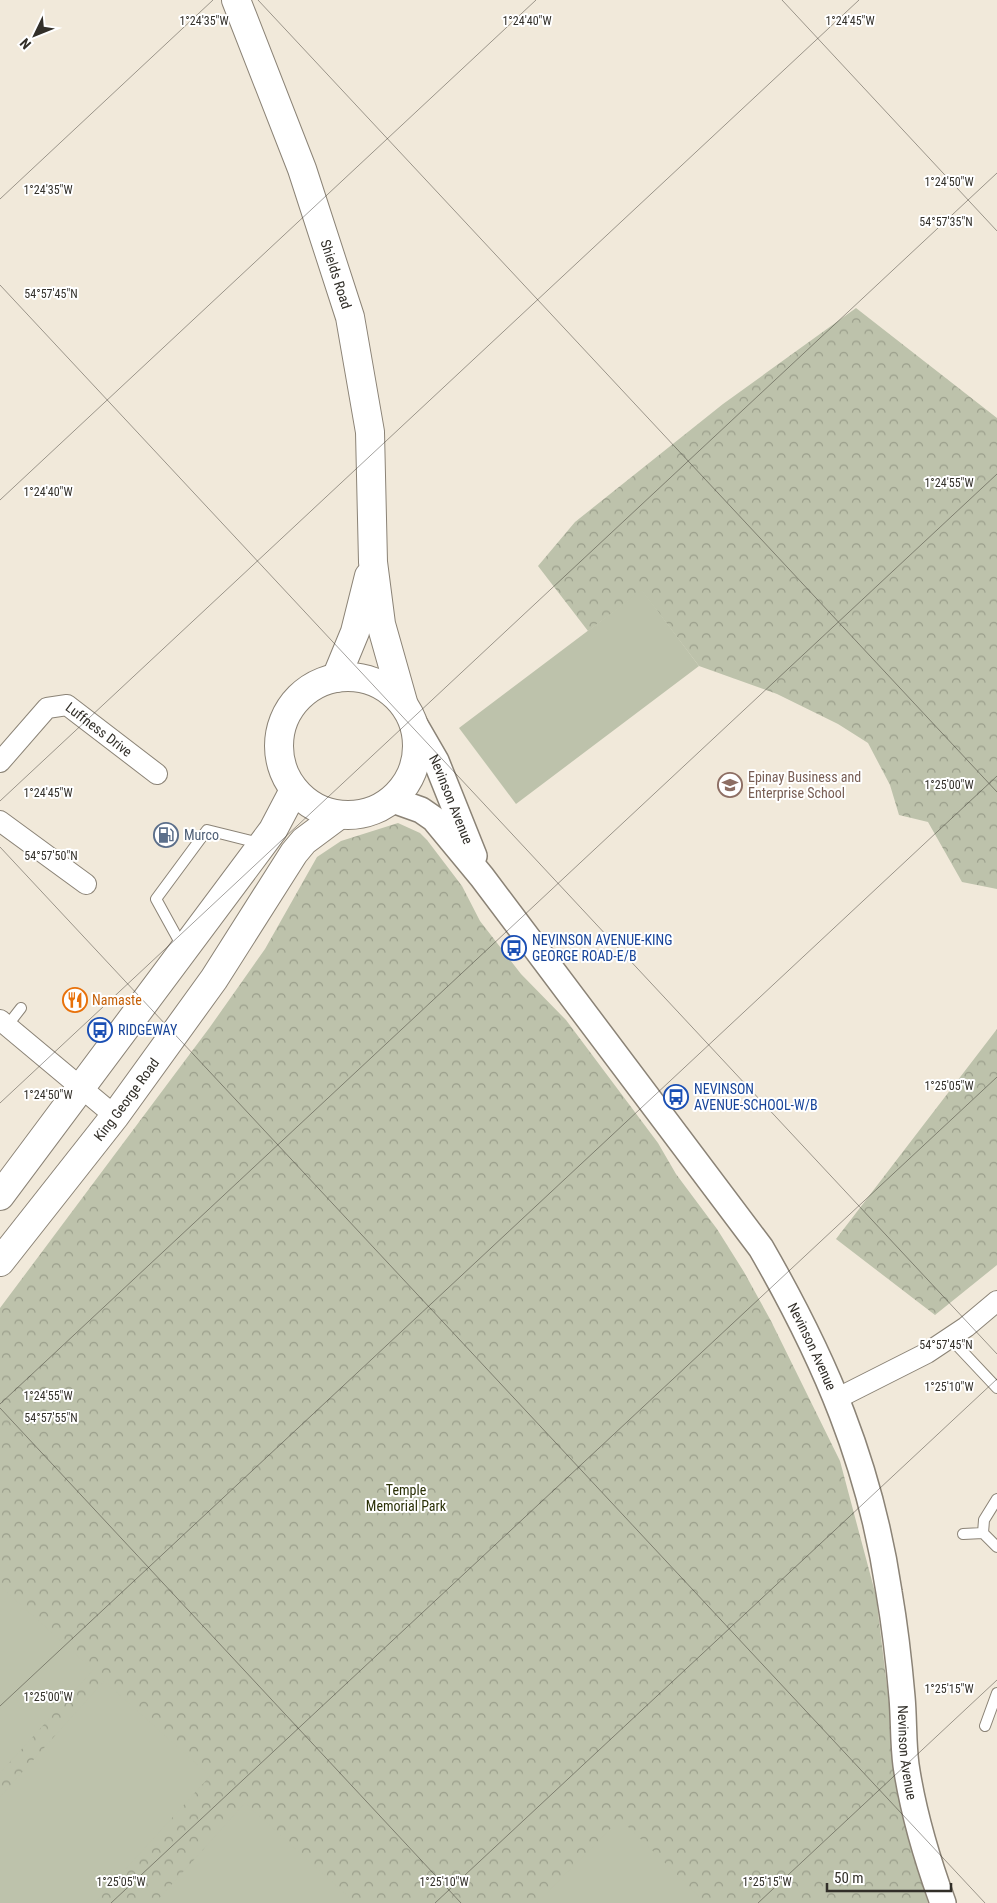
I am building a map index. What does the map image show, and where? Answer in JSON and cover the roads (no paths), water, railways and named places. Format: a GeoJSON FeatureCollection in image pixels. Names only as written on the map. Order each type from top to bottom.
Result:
{"type":"FeatureCollection","features":[{"type":"Feature","properties":{"kind":"highway","name":"Shields Road"},"geometry":{"type":"LineString","coordinates":[[236,0],[302,169],[350,317],[370,432],[373,562],[381,624],[408,713]]}},
{"type":"Feature","properties":{"kind":"highway","name":"Shields Road"},"geometry":{"type":"LineString","coordinates":[[336,678],[355,632],[373,562]]}},
{"type":"Feature","properties":{"kind":"highway"},"geometry":{"type":"LineString","coordinates":[[355,677],[373,681],[389,690],[408,713],[418,744],[416,765],[407,784],[393,800],[377,810],[358,815],[339,815],[322,811],[307,802],[294,790],[283,769],[279,746],[283,722],[295,701],[314,686],[336,678],[355,677]]}},
{"type":"Feature","properties":{"kind":"highway"},"geometry":{"type":"LineString","coordinates":[[4,1182],[80,1088],[273,830],[294,790]]}},
{"type":"Feature","properties":{"kind":"highway","name":"King George Road"},"geometry":{"type":"LineString","coordinates":[[0,1262],[115,1116],[214,979],[294,853],[304,840],[339,815]]}},
{"type":"Feature","properties":{"kind":"street","name":"Luffness Drive"},"geometry":{"type":"LineString","coordinates":[[0,762],[47,708],[67,706],[157,774]]}},
{"type":"Feature","properties":{"kind":"street","name":"Nevinson Avenue"},"geometry":{"type":"LineString","coordinates":[[408,713],[436,760],[482,877]]}},
{"type":"Feature","properties":{"kind":"street","name":"Nevinson Avenue"},"geometry":{"type":"LineString","coordinates":[[393,800],[420,810],[434,819],[482,877],[762,1248],[795,1307],[838,1398],[865,1478],[879,1534],[896,1639],[906,1764],[927,1858],[943,1903]]}},
{"type":"Feature","properties":{"kind":"street"},"geometry":{"type":"LineString","coordinates":[[0,821],[86,884]]}},
{"type":"Feature","properties":{"kind":"street"},"geometry":{"type":"LineString","coordinates":[[3,1023],[115,1116]]}},
{"type":"Feature","properties":{"kind":"street"},"geometry":{"type":"LineString","coordinates":[[838,1398],[927,1353],[950,1338],[997,1301]]}},
{"type":"Feature","properties":{"kind":"lane"},"geometry":{"type":"LineString","coordinates":[[184,949],[156,899],[207,830],[262,844]]}},
{"type":"Feature","properties":{"kind":"lane"},"geometry":{"type":"LineString","coordinates":[[3,1023],[21,1008]]}},
{"type":"Feature","properties":{"kind":"lane"},"geometry":{"type":"LineString","coordinates":[[950,1338],[997,1388]]}},
{"type":"Feature","properties":{"kind":"lane"},"geometry":{"type":"LineString","coordinates":[[983,1533],[984,1520],[997,1499]]}},
{"type":"Feature","properties":{"kind":"lane"},"geometry":{"type":"LineString","coordinates":[[963,1534],[983,1533],[997,1547]]}},
{"type":"Feature","properties":{"kind":"lane"},"geometry":{"type":"LineString","coordinates":[[985,1726],[997,1693]]}},
{"type":"Feature","properties":{"kind":"place","name":"Epinay Business and Enterprise School"},"geometry":{"type":"Point","coordinates":[730,785]}},
{"type":"Feature","properties":{"kind":"place","name":"Murco"},"geometry":{"type":"Point","coordinates":[166,835]}},
{"type":"Feature","properties":{"kind":"place","name":"NEVINSON AVENUE-KING GEORGE ROAD-E/B"},"geometry":{"type":"Point","coordinates":[514,948]}},
{"type":"Feature","properties":{"kind":"place","name":"Namaste"},"geometry":{"type":"Point","coordinates":[75,1000]}},
{"type":"Feature","properties":{"kind":"place","name":"RIDGEWAY"},"geometry":{"type":"Point","coordinates":[100,1030]}},
{"type":"Feature","properties":{"kind":"place","name":"NEVINSON AVENUE-SCHOOL-W/B"},"geometry":{"type":"Point","coordinates":[676,1097]}},
{"type":"Feature","properties":{"kind":"park label","name":"Temple Memorial Park"},"geometry":{"type":"Point","coordinates":[406,1498]}}]}
